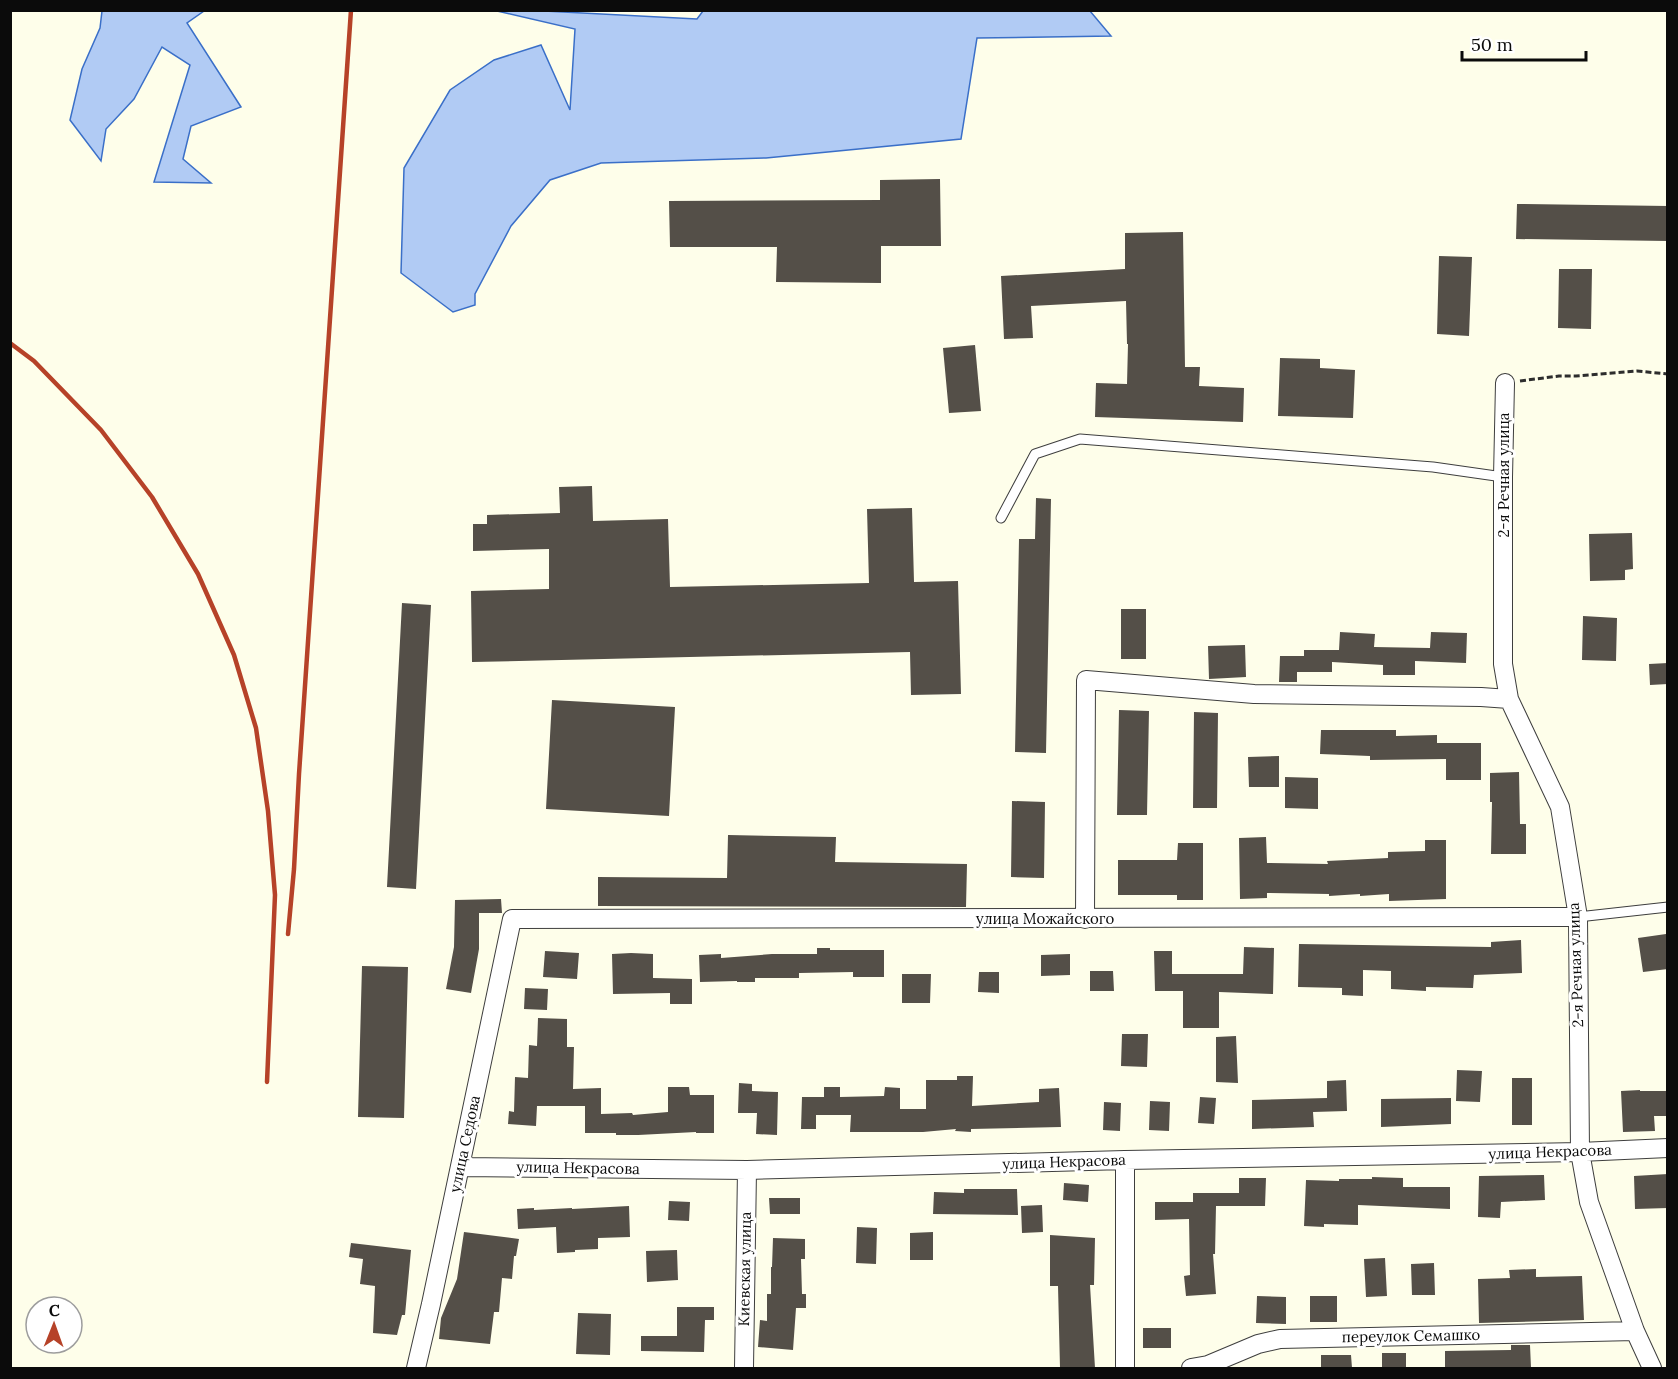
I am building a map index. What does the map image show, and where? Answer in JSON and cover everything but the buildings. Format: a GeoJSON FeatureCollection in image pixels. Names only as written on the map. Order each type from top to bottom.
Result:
{"type":"FeatureCollection","features":[{"type":"Feature","properties":{"kind":"street","name":"2-я Речная улица"},"geometry":{"type":"LineString","coordinates":[[1504,383],[1503,663],[1509,699],[1560,807],[1578,917],[1580,1152],[1589,1202],[1635,1331],[1652,1368]]}},
{"type":"Feature","properties":{"kind":"street"},"geometry":{"type":"LineString","coordinates":[[1085,919],[1086,680],[1254,694],[1509,699]]}},
{"type":"Feature","properties":{"kind":"street","name":"улица Можайского"},"geometry":{"type":"LineString","coordinates":[[512,920],[1578,917]]}},
{"type":"Feature","properties":{"kind":"street","name":"улица Седова"},"geometry":{"type":"LineString","coordinates":[[416,1368],[461,1167],[512,920]]}},
{"type":"Feature","properties":{"kind":"street","name":"улица Некрасова"},"geometry":{"type":"LineString","coordinates":[[461,1167],[747,1170],[1125,1160],[1580,1152],[1668,1148]]}},
{"type":"Feature","properties":{"kind":"street"},"geometry":{"type":"LineString","coordinates":[[1125,1160],[1125,1368]]}},
{"type":"Feature","properties":{"kind":"street","name":"Киевская улица"},"geometry":{"type":"LineString","coordinates":[[744,1368],[747,1170]]}},
{"type":"Feature","properties":{"kind":"street","name":"переулок Семашко"},"geometry":{"type":"LineString","coordinates":[[1191,1368],[1208,1365],[1258,1344],[1280,1340],[1635,1331]]}},
{"type":"Feature","properties":{"kind":"lane"},"geometry":{"type":"LineString","coordinates":[[1001,518],[1035,454],[1080,439],[1433,467],[1503,477]]}},
{"type":"Feature","properties":{"kind":"lane"},"geometry":{"type":"LineString","coordinates":[[1578,917],[1668,906]]}},
{"type":"Feature","properties":{"kind":"path"},"geometry":{"type":"LineString","coordinates":[[1504,383],[1538,378],[1637,371],[1668,374]]}},
{"type":"Feature","properties":{"kind":"water"},"geometry":{"type":"Polygon","coordinates":[[[102,11],[204,11],[187,23],[241,107],[191,126],[183,159],[211,183],[154,182],[190,65],[162,47],[134,99],[106,129],[101,161],[70,120],[82,69],[100,28],[102,11]]]}},
{"type":"Feature","properties":{"kind":"water"},"geometry":{"type":"Polygon","coordinates":[[[497,11],[544,11],[697,19],[703,11],[1090,11],[1111,36],[977,38],[961,139],[766,158],[601,163],[550,180],[511,226],[475,294],[475,305],[453,312],[401,273],[404,168],[450,90],[494,60],[541,45],[570,110],[575,29],[497,11]]]}},
{"type":"Feature","properties":{"kind":"railway"},"geometry":{"type":"LineString","coordinates":[[288,934],[351,10]]}},
{"type":"Feature","properties":{"kind":"railway"},"geometry":{"type":"LineString","coordinates":[[10,343],[34,361],[101,430],[152,497],[198,574],[234,655],[256,728],[268,811],[275,895],[267,1082]]}}]}
